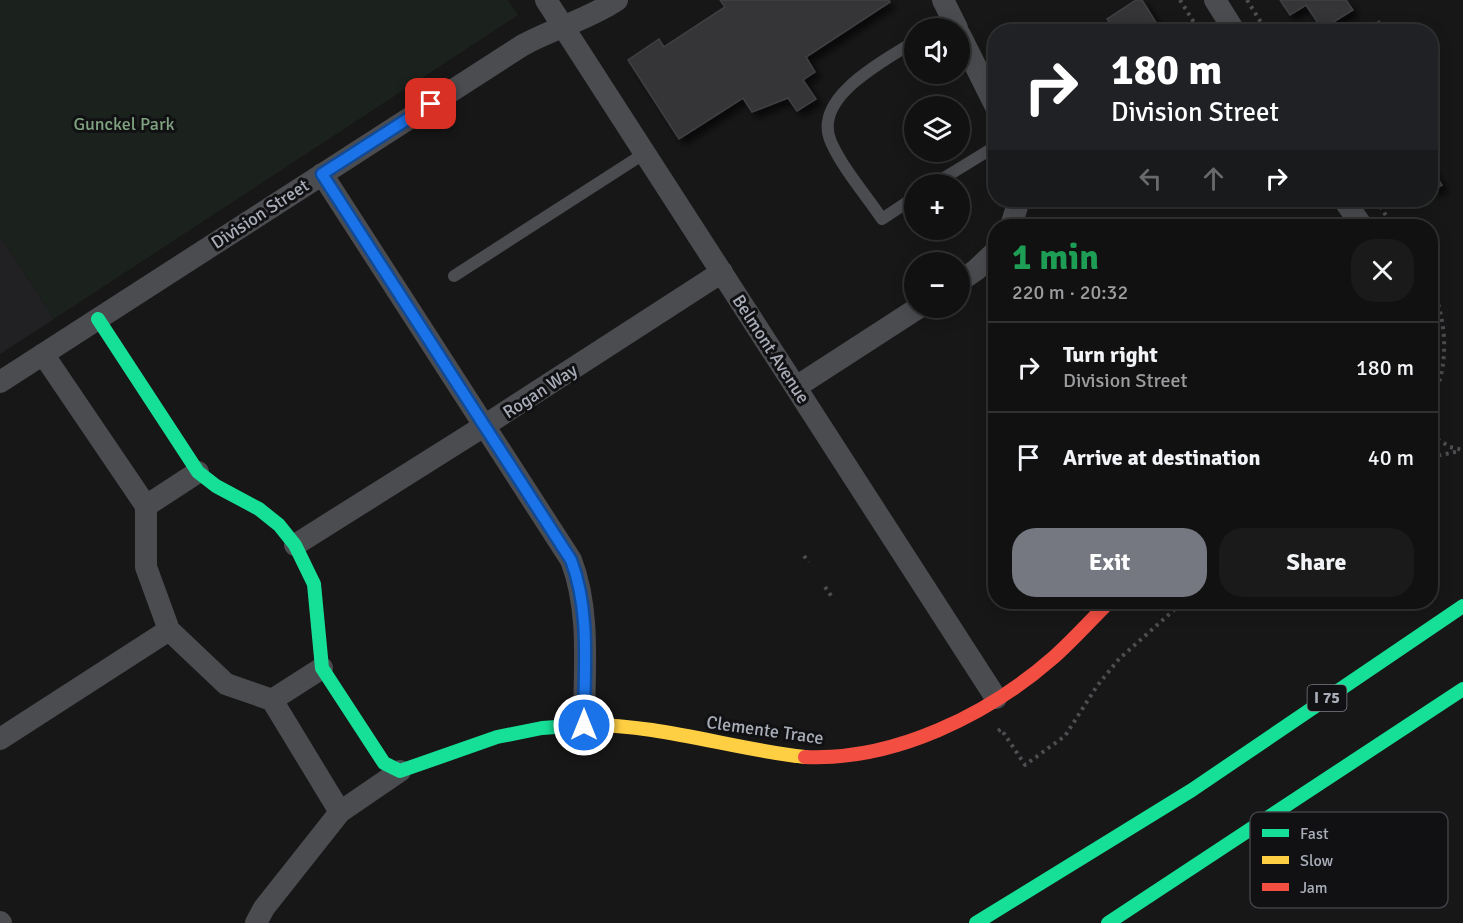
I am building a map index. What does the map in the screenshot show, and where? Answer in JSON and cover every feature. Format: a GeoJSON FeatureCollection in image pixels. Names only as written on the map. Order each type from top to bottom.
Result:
{"type":"FeatureCollection","features":[{"type":"Feature","properties":{"kind":"main road"},"geometry":{"type":"LineString","coordinates":[[98,319],[198,472],[216,486],[259,509],[279,525],[295,545],[314,584],[322,668],[384,763],[399,771]]}},
{"type":"Feature","properties":{"kind":"main road","name":"I 75"},"geometry":{"type":"LineString","coordinates":[[976,923],[1192,790],[1463,606]]}},
{"type":"Feature","properties":{"kind":"main road","name":"Clemente Trace"},"geometry":{"type":"LineString","coordinates":[[399,771],[469,744],[531,728],[584,725],[648,729],[775,753],[836,758],[875,753],[920,740],[955,724],[996,698],[1054,657],[1102,609]]}},
{"type":"Feature","properties":{"kind":"main road"},"geometry":{"type":"LineString","coordinates":[[1276,812],[1463,689]]}},
{"type":"Feature","properties":{"kind":"main road"},"geometry":{"type":"LineString","coordinates":[[1108,923],[1250,829]]}},
{"type":"Feature","properties":{"kind":"street","name":"Belmont Avenue"},"geometry":{"type":"LineString","coordinates":[[546,0],[996,698]]}},
{"type":"Feature","properties":{"kind":"street","name":"Division Street"},"geometry":{"type":"LineString","coordinates":[[0,382],[523,45],[585,19],[617,0]]}},
{"type":"Feature","properties":{"kind":"street"},"geometry":{"type":"LineString","coordinates":[[1215,0],[1230,24]]}},
{"type":"Feature","properties":{"kind":"street"},"geometry":{"type":"LineString","coordinates":[[970,60],[988,93]]}},
{"type":"Feature","properties":{"kind":"street"},"geometry":{"type":"LineString","coordinates":[[322,174],[563,545],[578,577],[584,609],[584,725]]}},
{"type":"Feature","properties":{"kind":"street"},"geometry":{"type":"LineString","coordinates":[[970,274],[988,259]]}},
{"type":"Feature","properties":{"kind":"street","name":"Rogan Way"},"geometry":{"type":"LineString","coordinates":[[295,545],[722,272]]}},
{"type":"Feature","properties":{"kind":"street"},"geometry":{"type":"LineString","coordinates":[[796,387],[904,317]]}},
{"type":"Feature","properties":{"kind":"street"},"geometry":{"type":"LineString","coordinates":[[42,354],[146,506],[146,567],[169,630],[226,684],[272,700],[340,812]]}},
{"type":"Feature","properties":{"kind":"street"},"geometry":{"type":"LineString","coordinates":[[146,506],[198,472]]}},
{"type":"Feature","properties":{"kind":"street"},"geometry":{"type":"LineString","coordinates":[[0,739],[169,630]]}},
{"type":"Feature","properties":{"kind":"street"},"geometry":{"type":"LineString","coordinates":[[272,700],[322,668]]}},
{"type":"Feature","properties":{"kind":"street"},"geometry":{"type":"LineString","coordinates":[[256,923],[340,812],[399,771]]}},
{"type":"Feature","properties":{"kind":"lane"},"geometry":{"type":"LineString","coordinates":[[904,49],[847,88],[833,106],[826,125],[831,142],[882,219],[904,204]]}},
{"type":"Feature","properties":{"kind":"lane"},"geometry":{"type":"LineString","coordinates":[[950,174],[988,151]]}},
{"type":"Feature","properties":{"kind":"lane"},"geometry":{"type":"LineString","coordinates":[[454,276],[645,153]]}},
{"type":"Feature","properties":{"kind":"path"},"geometry":{"type":"LineString","coordinates":[[1179,0],[1195,24]]}},
{"type":"Feature","properties":{"kind":"path"},"geometry":{"type":"LineString","coordinates":[[1247,0],[1262,24]]}},
{"type":"Feature","properties":{"kind":"path"},"geometry":{"type":"LineString","coordinates":[[1438,304],[1445,349],[1438,380]]}},
{"type":"Feature","properties":{"kind":"path"},"geometry":{"type":"LineString","coordinates":[[1438,439],[1450,447],[1463,450]]}},
{"type":"Feature","properties":{"kind":"path"},"geometry":{"type":"LineString","coordinates":[[1438,456],[1463,450]]}},
{"type":"Feature","properties":{"kind":"path"},"geometry":{"type":"LineString","coordinates":[[804,556],[808,562]]}},
{"type":"Feature","properties":{"kind":"path"},"geometry":{"type":"LineString","coordinates":[[825,587],[832,597]]}},
{"type":"Feature","properties":{"kind":"path"},"geometry":{"type":"LineString","coordinates":[[995,733],[1001,729],[1025,765],[1065,736],[1097,686],[1119,659],[1175,609]]}},
{"type":"Feature","properties":{"kind":"shaded area"},"geometry":{"type":"Polygon","coordinates":[[[0,236],[54,319],[0,354],[0,236]]]}},
{"type":"Feature","properties":{"kind":"green space","name":"Gunckel Park"},"geometry":{"type":"Polygon","coordinates":[[[0,0],[508,0],[518,15],[54,319],[0,236],[0,0]]]}},
{"type":"Feature","properties":{"kind":"building"},"geometry":{"type":"Polygon","coordinates":[[[720,0],[889,0],[890,2],[806,57],[815,72],[803,80],[816,99],[797,111],[788,98],[752,112],[743,98],[679,139],[628,60],[659,39],[664,47],[725,7],[720,0]]]}},
{"type":"Feature","properties":{"kind":"building"},"geometry":{"type":"Polygon","coordinates":[[[1136,0],[1142,0],[1157,24],[1110,24],[1107,19],[1136,0]]]}},
{"type":"Feature","properties":{"kind":"building"},"geometry":{"type":"Polygon","coordinates":[[[1280,0],[1346,0],[1353,10],[1330,24],[1319,24],[1306,5],[1290,15],[1280,0]]]}},
{"type":"Feature","properties":{"kind":"traffic: fast"},"geometry":{"type":"LineString","coordinates":[[98,319],[198,472],[216,486],[259,509],[279,525],[295,545],[314,584],[322,668],[384,763],[400,771],[497,737],[542,728],[585,725]]}},
{"type":"Feature","properties":{"kind":"traffic: fast"},"geometry":{"type":"LineString","coordinates":[[976,923],[1192,790],[1463,606]]}},
{"type":"Feature","properties":{"kind":"traffic: fast"},"geometry":{"type":"LineString","coordinates":[[1276,812],[1463,689]]}},
{"type":"Feature","properties":{"kind":"traffic: fast"},"geometry":{"type":"LineString","coordinates":[[1108,923],[1250,829]]}},
{"type":"Feature","properties":{"kind":"traffic: slow"},"geometry":{"type":"LineString","coordinates":[[585,725],[641,728],[805,757]]}},
{"type":"Feature","properties":{"kind":"traffic: jam"},"geometry":{"type":"LineString","coordinates":[[805,757],[839,756],[872,751],[938,730],[970,715],[1000,698],[1028,678],[1054,657],[1102,609]]}},
{"type":"Feature","properties":{"kind":"route"},"geometry":{"type":"LineString","coordinates":[[431,104],[322,174],[571,560],[578,577],[584,609],[584,725]]}}]}
